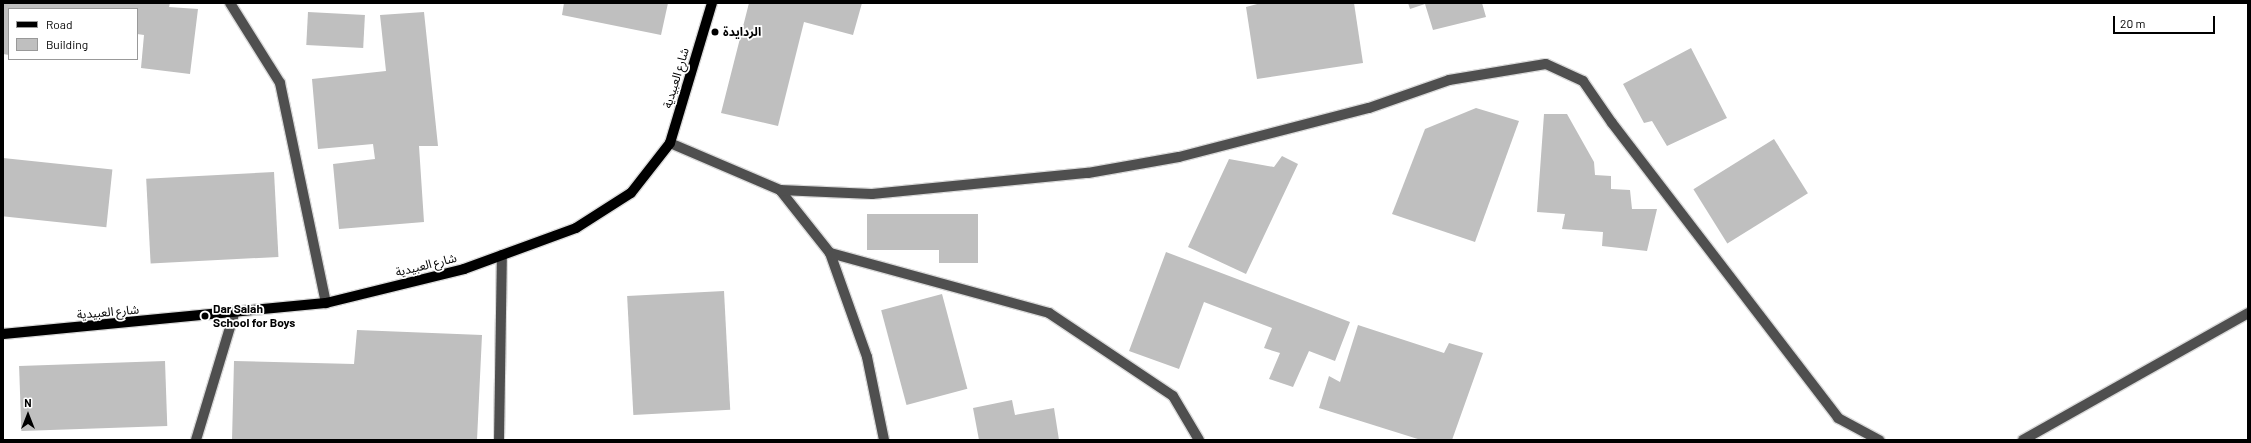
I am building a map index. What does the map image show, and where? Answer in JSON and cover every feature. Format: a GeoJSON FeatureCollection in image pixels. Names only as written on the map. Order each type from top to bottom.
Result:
{"type":"FeatureCollection","features":[{"type":"Feature","properties":{"kind":"main road","name":"شارع العبيدية"},"geometry":{"type":"LineString","coordinates":[[3,334],[234,314],[326,303],[464,269],[576,228],[631,193],[670,143],[712,3]]}},
{"type":"Feature","properties":{"kind":"street"},"geometry":{"type":"LineString","coordinates":[[230,3],[280,83],[326,303]]}},
{"type":"Feature","properties":{"kind":"street"},"geometry":{"type":"LineString","coordinates":[[670,143],[780,190],[872,194],[1088,173],[1194,153],[1369,108],[1449,80],[1497,70],[1546,64],[1583,81],[1612,124],[1838,418],[1879,440]]}},
{"type":"Feature","properties":{"kind":"street"},"geometry":{"type":"LineString","coordinates":[[780,190],[830,253],[868,357],[884,440]]}},
{"type":"Feature","properties":{"kind":"street"},"geometry":{"type":"LineString","coordinates":[[830,253],[1049,313],[1173,396],[1199,440]]}},
{"type":"Feature","properties":{"kind":"street"},"geometry":{"type":"LineString","coordinates":[[499,440],[502,255]]}},
{"type":"Feature","properties":{"kind":"street"},"geometry":{"type":"LineString","coordinates":[[2023,440],[2248,313]]}},
{"type":"Feature","properties":{"kind":"street"},"geometry":{"type":"LineString","coordinates":[[196,440],[234,314]]}},
{"type":"Feature","properties":{"kind":"building"},"geometry":{"type":"Polygon","coordinates":[[[3,3],[170,3],[169,7],[198,9],[190,74],[141,68],[144,35],[138,34],[138,8],[8,8],[8,55],[3,54],[3,3]]]}},
{"type":"Feature","properties":{"kind":"building"},"geometry":{"type":"Polygon","coordinates":[[[564,3],[668,3],[661,35],[562,15],[564,3]]]}},
{"type":"Feature","properties":{"kind":"building"},"geometry":{"type":"Polygon","coordinates":[[[749,3],[862,3],[853,35],[804,22],[778,126],[721,113],[749,3]]]}},
{"type":"Feature","properties":{"kind":"building"},"geometry":{"type":"Polygon","coordinates":[[[1261,3],[1354,3],[1363,63],[1257,79],[1246,7],[1261,3]]]}},
{"type":"Feature","properties":{"kind":"building"},"geometry":{"type":"Polygon","coordinates":[[[1408,3],[1482,3],[1486,17],[1433,30],[1425,4],[1410,9],[1408,3]]]}},
{"type":"Feature","properties":{"kind":"building"},"geometry":{"type":"Polygon","coordinates":[[[308,12],[365,15],[363,48],[306,45],[308,12]]]}},
{"type":"Feature","properties":{"kind":"building"},"geometry":{"type":"Polygon","coordinates":[[[424,12],[438,146],[419,146],[424,222],[339,229],[333,164],[375,159],[373,144],[318,149],[312,79],[386,71],[380,15],[424,12]]]}},
{"type":"Feature","properties":{"kind":"building"},"geometry":{"type":"Polygon","coordinates":[[[1691,48],[1727,118],[1667,146],[1652,121],[1644,123],[1623,84],[1691,48]]]}},
{"type":"Feature","properties":{"kind":"building"},"geometry":{"type":"Polygon","coordinates":[[[1476,108],[1519,121],[1475,242],[1392,214],[1425,129],[1476,108]]]}},
{"type":"Feature","properties":{"kind":"building"},"geometry":{"type":"Polygon","coordinates":[[[1544,114],[1567,114],[1594,162],[1595,175],[1611,176],[1611,189],[1630,190],[1632,209],[1657,209],[1647,251],[1602,246],[1603,232],[1562,229],[1565,214],[1537,212],[1544,114]]]}},
{"type":"Feature","properties":{"kind":"building"},"geometry":{"type":"Polygon","coordinates":[[[1774,139],[1808,193],[1727,244],[1693,189],[1774,139]]]}},
{"type":"Feature","properties":{"kind":"building"},"geometry":{"type":"Polygon","coordinates":[[[1282,156],[1298,164],[1246,274],[1188,247],[1229,159],[1274,167],[1282,156]]]}},
{"type":"Feature","properties":{"kind":"building"},"geometry":{"type":"Polygon","coordinates":[[[3,158],[112,169],[106,227],[3,216],[3,158]]]}},
{"type":"Feature","properties":{"kind":"building"},"geometry":{"type":"Polygon","coordinates":[[[274,172],[278,257],[151,264],[146,179],[274,172]]]}},
{"type":"Feature","properties":{"kind":"building"},"geometry":{"type":"Polygon","coordinates":[[[867,214],[978,214],[978,263],[939,263],[939,250],[867,250],[867,214]]]}},
{"type":"Feature","properties":{"kind":"building"},"geometry":{"type":"Polygon","coordinates":[[[1166,252],[1350,322],[1335,361],[1309,351],[1293,387],[1269,379],[1280,353],[1264,348],[1272,328],[1204,302],[1179,369],[1129,351],[1166,252]]]}},
{"type":"Feature","properties":{"kind":"building"},"geometry":{"type":"Polygon","coordinates":[[[724,291],[730,410],[633,415],[627,296],[724,291]]]}},
{"type":"Feature","properties":{"kind":"building"},"geometry":{"type":"Polygon","coordinates":[[[942,294],[967,389],[907,405],[881,310],[942,294]]]}},
{"type":"Feature","properties":{"kind":"building"},"geometry":{"type":"Polygon","coordinates":[[[1358,325],[1444,353],[1449,343],[1483,353],[1452,440],[1421,440],[1319,408],[1329,376],[1340,382],[1358,325]]]}},
{"type":"Feature","properties":{"kind":"building"},"geometry":{"type":"Polygon","coordinates":[[[357,330],[482,335],[477,440],[232,440],[234,361],[354,364],[357,330]]]}},
{"type":"Feature","properties":{"kind":"building"},"geometry":{"type":"Polygon","coordinates":[[[165,361],[167,426],[21,431],[19,366],[165,361]]]}},
{"type":"Feature","properties":{"kind":"building"},"geometry":{"type":"Polygon","coordinates":[[[1012,400],[1015,415],[1054,408],[1059,440],[979,440],[973,408],[1012,400]]]}},
{"type":"Feature","properties":{"kind":"place","name":"الردايدة"},"geometry":{"type":"Point","coordinates":[715,32]}},
{"type":"Feature","properties":{"kind":"place","name":"Dar Salah School for Boys"},"geometry":{"type":"Point","coordinates":[205,316]}}]}
